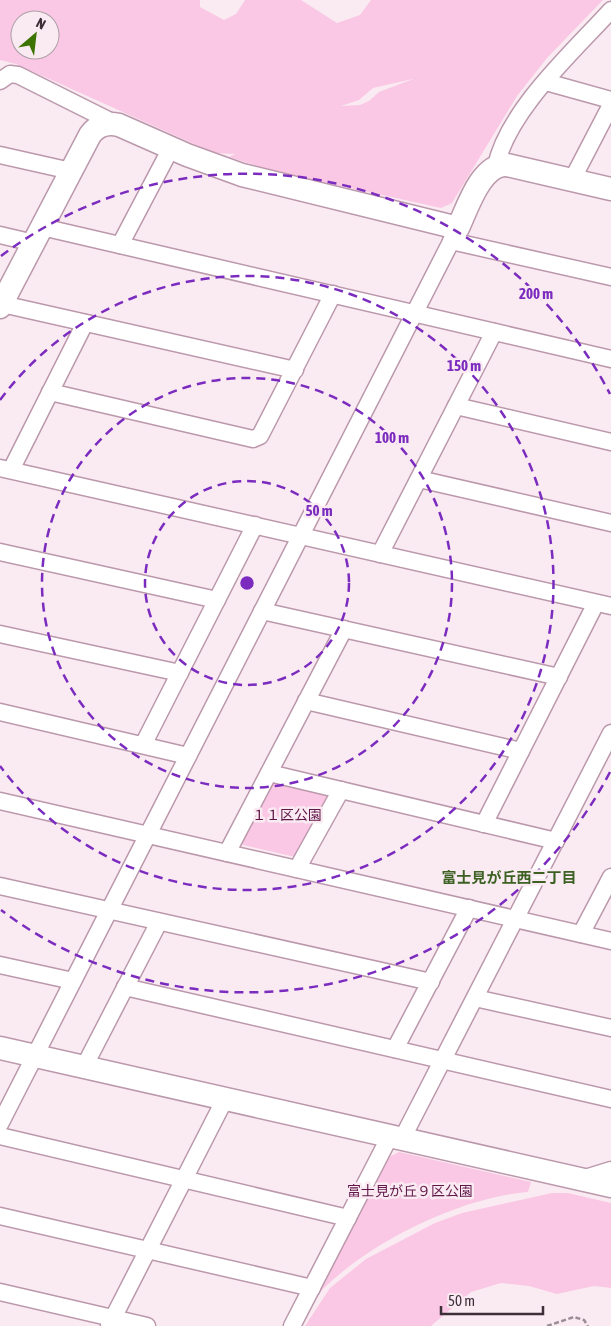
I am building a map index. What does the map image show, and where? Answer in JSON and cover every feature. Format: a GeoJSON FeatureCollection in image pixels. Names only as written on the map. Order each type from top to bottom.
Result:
{"type":"FeatureCollection","features":[{"type":"Feature","properties":{"kind":"street"},"geometry":{"type":"LineString","coordinates":[[496,166],[502,147],[514,124],[546,82],[609,15]]}},
{"type":"Feature","properties":{"kind":"street"},"geometry":{"type":"LineString","coordinates":[[0,81],[10,74],[18,75],[119,125],[171,148],[250,178],[611,277]]}},
{"type":"Feature","properties":{"kind":"street"},"geometry":{"type":"LineString","coordinates":[[546,82],[611,100]]}},
{"type":"Feature","properties":{"kind":"street"},"geometry":{"type":"LineString","coordinates":[[572,180],[611,105]]}},
{"type":"Feature","properties":{"kind":"street"},"geometry":{"type":"LineString","coordinates":[[119,125],[107,124],[94,130],[1,306],[295,370]]}},
{"type":"Feature","properties":{"kind":"street"},"geometry":{"type":"LineString","coordinates":[[120,245],[171,148]]}},
{"type":"Feature","properties":{"kind":"street"},"geometry":{"type":"LineString","coordinates":[[0,155],[71,171]]}},
{"type":"Feature","properties":{"kind":"street"},"geometry":{"type":"LineString","coordinates":[[0,1124],[484,175],[496,166],[506,165],[611,189]]}},
{"type":"Feature","properties":{"kind":"street"},"geometry":{"type":"LineString","coordinates":[[0,235],[38,235],[120,245],[611,359]]}},
{"type":"Feature","properties":{"kind":"street"},"geometry":{"type":"LineString","coordinates":[[50,392],[253,439],[260,436],[333,294]]}},
{"type":"Feature","properties":{"kind":"street"},"geometry":{"type":"LineString","coordinates":[[85,323],[50,392],[6,469],[604,604],[559,677],[484,824]]}},
{"type":"Feature","properties":{"kind":"street"},"geometry":{"type":"LineString","coordinates":[[380,554],[494,332]]}},
{"type":"Feature","properties":{"kind":"street"},"geometry":{"type":"LineString","coordinates":[[456,406],[611,442]]}},
{"type":"Feature","properties":{"kind":"street"},"geometry":{"type":"LineString","coordinates":[[419,478],[611,524]]}},
{"type":"Feature","properties":{"kind":"street"},"geometry":{"type":"LineString","coordinates":[[143,745],[255,525]]}},
{"type":"Feature","properties":{"kind":"street"},"geometry":{"type":"LineString","coordinates":[[0,552],[217,600]]}},
{"type":"Feature","properties":{"kind":"street"},"geometry":{"type":"LineString","coordinates":[[262,611],[559,677]]}},
{"type":"Feature","properties":{"kind":"street"},"geometry":{"type":"LineString","coordinates":[[227,853],[344,629]]}},
{"type":"Feature","properties":{"kind":"street"},"geometry":{"type":"LineString","coordinates":[[0,634],[180,673]]}},
{"type":"Feature","properties":{"kind":"street"},"geometry":{"type":"LineString","coordinates":[[306,701],[521,751]]}},
{"type":"Feature","properties":{"kind":"street"},"geometry":{"type":"LineString","coordinates":[[0,712],[188,756]]}},
{"type":"Feature","properties":{"kind":"street"},"geometry":{"type":"LineString","coordinates":[[292,1326],[348,1218],[443,1060],[611,733]]}},
{"type":"Feature","properties":{"kind":"street"},"geometry":{"type":"LineString","coordinates":[[269,773],[556,841]]}},
{"type":"Feature","properties":{"kind":"street"},"geometry":{"type":"LineString","coordinates":[[298,869],[341,790]]}},
{"type":"Feature","properties":{"kind":"street"},"geometry":{"type":"LineString","coordinates":[[0,801],[611,941]]}},
{"type":"Feature","properties":{"kind":"street"},"geometry":{"type":"LineString","coordinates":[[581,934],[611,877]]}},
{"type":"Feature","properties":{"kind":"street"},"geometry":{"type":"LineString","coordinates":[[0,886],[431,982]]}},
{"type":"Feature","properties":{"kind":"street"},"geometry":{"type":"LineString","coordinates":[[395,1049],[469,908]]}},
{"type":"Feature","properties":{"kind":"street"},"geometry":{"type":"LineString","coordinates":[[84,1067],[159,922]]}},
{"type":"Feature","properties":{"kind":"street"},"geometry":{"type":"LineString","coordinates":[[0,965],[73,981]]}},
{"type":"Feature","properties":{"kind":"street"},"geometry":{"type":"LineString","coordinates":[[126,987],[611,1099]]}},
{"type":"Feature","properties":{"kind":"street"},"geometry":{"type":"LineString","coordinates":[[475,998],[611,1028]]}},
{"type":"Feature","properties":{"kind":"street"},"geometry":{"type":"LineString","coordinates":[[0,1048],[611,1186]]}},
{"type":"Feature","properties":{"kind":"street"},"geometry":{"type":"LineString","coordinates":[[111,1322],[225,1099]]}},
{"type":"Feature","properties":{"kind":"street"},"geometry":{"type":"LineString","coordinates":[[0,1136],[348,1218]]}},
{"type":"Feature","properties":{"kind":"street"},"geometry":{"type":"LineString","coordinates":[[582,1179],[611,1170]]}},
{"type":"Feature","properties":{"kind":"street"},"geometry":{"type":"LineString","coordinates":[[0,1216],[312,1288]]}},
{"type":"Feature","properties":{"kind":"street"},"geometry":{"type":"LineString","coordinates":[[0,1292],[111,1322],[147,1326]]}},
{"type":"Feature","properties":{"kind":"path"},"geometry":{"type":"LineString","coordinates":[[547,1326],[574,1317],[584,1320],[588,1326]]}},
{"type":"Feature","properties":{"kind":"green space"},"geometry":{"type":"Polygon","coordinates":[[[0,0],[200,0],[200,7],[224,20],[236,14],[245,0],[301,0],[337,23],[360,15],[371,0],[603,0],[547,58],[517,96],[452,203],[441,208],[273,171],[229,157],[235,154],[214,153],[16,64],[0,60],[0,0]],[[413,79],[373,88],[359,100],[341,106],[360,105],[369,101],[379,92],[413,79]]]}},
{"type":"Feature","properties":{"kind":"green space","name":"１１区公園"},"geometry":{"type":"Polygon","coordinates":[[[277,781],[330,795],[295,857],[243,845],[240,841],[272,782],[277,781]]]}},
{"type":"Feature","properties":{"kind":"green space","name":"富士見が丘９区公園"},"geometry":{"type":"Polygon","coordinates":[[[399,1152],[531,1182],[528,1192],[474,1203],[417,1225],[390,1239],[341,1273],[321,1291],[318,1289],[387,1158],[399,1152]]]}},
{"type":"Feature","properties":{"kind":"green space"},"geometry":{"type":"Polygon","coordinates":[[[552,1193],[568,1193],[611,1203],[611,1288],[594,1286],[557,1294],[529,1286],[501,1283],[471,1292],[431,1326],[305,1326],[330,1288],[366,1259],[435,1223],[462,1213],[552,1193]]]}},
{"type":"Feature","properties":{"kind":"district","name":"富士見が丘西二丁目"},"geometry":{"type":"Point","coordinates":[509,877]}}]}
